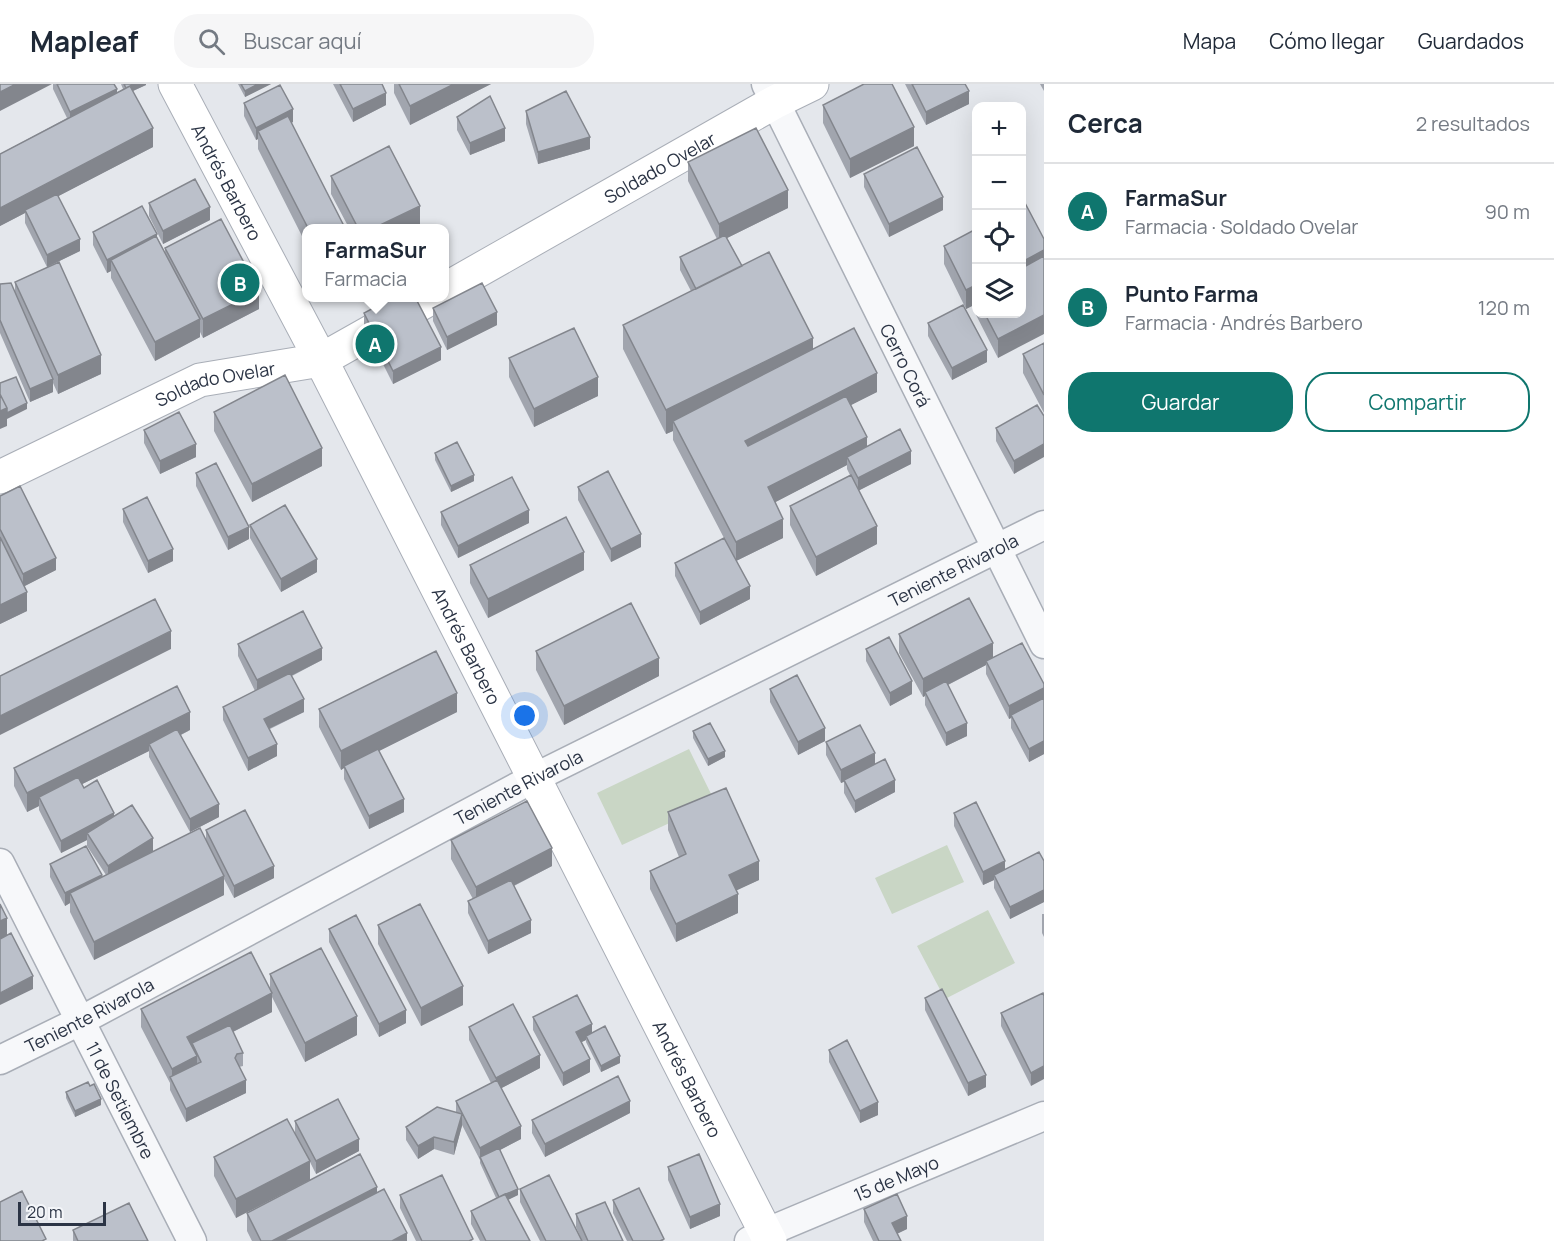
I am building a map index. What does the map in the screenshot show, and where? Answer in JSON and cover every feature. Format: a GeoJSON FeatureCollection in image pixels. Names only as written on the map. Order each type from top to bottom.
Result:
{"type":"FeatureCollection","features":[{"type":"Feature","properties":{"kind":"main road","name":"Andrés Barbero"},"geometry":{"type":"LineString","coordinates":[[174,84],[321,360],[534,778],[761,1238]]}},
{"type":"Feature","properties":{"kind":"main road","name":"Soldado Ovelar"},"geometry":{"type":"LineString","coordinates":[[449,287],[771,93],[812,84]]}},
{"type":"Feature","properties":{"kind":"main road","name":"Soldado Ovelar"},"geometry":{"type":"LineString","coordinates":[[0,477],[200,381],[321,360],[422,302]]}},
{"type":"Feature","properties":{"kind":"street","name":"Cerro Corá"},"geometry":{"type":"LineString","coordinates":[[771,93],[1044,644]]}},
{"type":"Feature","properties":{"kind":"street","name":"Teniente Rivarola"},"geometry":{"type":"LineString","coordinates":[[0,1060],[80,1021],[534,778],[1044,525]]}},
{"type":"Feature","properties":{"kind":"street","name":"11 de Setiembre"},"geometry":{"type":"LineString","coordinates":[[0,863],[192,1241]]}},
{"type":"Feature","properties":{"kind":"street","name":"15 de Mayo"},"geometry":{"type":"LineString","coordinates":[[761,1238],[1044,1116]]}},
{"type":"Feature","properties":{"kind":"green space"},"geometry":{"type":"Polygon","coordinates":[[[689,749],[715,802],[622,845],[597,793],[689,749]]]}},
{"type":"Feature","properties":{"kind":"green space"},"geometry":{"type":"Polygon","coordinates":[[[947,845],[964,882],[892,914],[875,878],[947,845]]]}},
{"type":"Feature","properties":{"kind":"green space"},"geometry":{"type":"Polygon","coordinates":[[[988,910],[1015,963],[945,999],[917,946],[988,910]]]}},
{"type":"Feature","properties":{"kind":"building"},"geometry":{"type":"Polygon","coordinates":[[[0,84],[16,84],[0,92],[0,84]]]}},
{"type":"Feature","properties":{"kind":"building"},"geometry":{"type":"Polygon","coordinates":[[[57,84],[114,84],[117,89],[70,112],[57,84]]]}},
{"type":"Feature","properties":{"kind":"building"},"geometry":{"type":"Polygon","coordinates":[[[241,84],[258,84],[245,91],[241,84]]]}},
{"type":"Feature","properties":{"kind":"building"},"geometry":{"type":"Polygon","coordinates":[[[340,84],[382,84],[386,93],[353,109],[340,84]]]}},
{"type":"Feature","properties":{"kind":"building"},"geometry":{"type":"Polygon","coordinates":[[[399,84],[454,84],[410,106],[399,84]]]}},
{"type":"Feature","properties":{"kind":"building"},"geometry":{"type":"Polygon","coordinates":[[[864,84],[892,84],[914,127],[850,159],[823,105],[864,84]]]}},
{"type":"Feature","properties":{"kind":"building"},"geometry":{"type":"Polygon","coordinates":[[[912,84],[965,84],[969,91],[926,112],[912,84]]]}},
{"type":"Feature","properties":{"kind":"building"},"geometry":{"type":"Polygon","coordinates":[[[280,85],[293,109],[256,128],[244,103],[280,85]]]}},
{"type":"Feature","properties":{"kind":"building"},"geometry":{"type":"Polygon","coordinates":[[[130,86],[153,128],[0,208],[0,154],[130,86]]]}},
{"type":"Feature","properties":{"kind":"building"},"geometry":{"type":"Polygon","coordinates":[[[566,91],[590,137],[538,152],[526,111],[566,91]]]}},
{"type":"Feature","properties":{"kind":"building"},"geometry":{"type":"Polygon","coordinates":[[[490,96],[505,128],[470,143],[457,117],[490,96]]]}},
{"type":"Feature","properties":{"kind":"building"},"geometry":{"type":"Polygon","coordinates":[[[288,116],[343,224],[306,224],[258,131],[288,116]]]}},
{"type":"Feature","properties":{"kind":"building"},"geometry":{"type":"Polygon","coordinates":[[[756,128],[788,190],[719,224],[688,162],[756,128]]]}},
{"type":"Feature","properties":{"kind":"building"},"geometry":{"type":"Polygon","coordinates":[[[389,146],[420,206],[382,224],[356,224],[331,176],[389,146]]]}},
{"type":"Feature","properties":{"kind":"building"},"geometry":{"type":"Polygon","coordinates":[[[917,147],[943,197],[889,224],[864,174],[917,147]]]}},
{"type":"Feature","properties":{"kind":"building"},"geometry":{"type":"Polygon","coordinates":[[[195,179],[210,207],[163,231],[149,203],[195,179]]]}},
{"type":"Feature","properties":{"kind":"building"},"geometry":{"type":"Polygon","coordinates":[[[57,194],[80,239],[47,255],[25,210],[57,194]]]}},
{"type":"Feature","properties":{"kind":"building"},"geometry":{"type":"Polygon","coordinates":[[[1026,205],[1044,239],[1044,250],[1026,260],[1026,205]]]}},
{"type":"Feature","properties":{"kind":"building"},"geometry":{"type":"Polygon","coordinates":[[[142,206],[157,234],[107,260],[93,232],[142,206]]]}},
{"type":"Feature","properties":{"kind":"building"},"geometry":{"type":"Polygon","coordinates":[[[221,219],[259,291],[203,319],[165,248],[221,219]]]}},
{"type":"Feature","properties":{"kind":"building"},"geometry":{"type":"Polygon","coordinates":[[[972,231],[972,287],[966,290],[944,246],[972,231]]]}},
{"type":"Feature","properties":{"kind":"building"},"geometry":{"type":"Polygon","coordinates":[[[725,235],[742,266],[696,289],[680,257],[725,235]]]}},
{"type":"Feature","properties":{"kind":"building"},"geometry":{"type":"Polygon","coordinates":[[[156,236],[200,319],[155,342],[111,260],[156,236]]]}},
{"type":"Feature","properties":{"kind":"building"},"geometry":{"type":"Polygon","coordinates":[[[769,252],[813,338],[666,410],[623,325],[769,252]]]}},
{"type":"Feature","properties":{"kind":"building"},"geometry":{"type":"Polygon","coordinates":[[[1044,256],[1044,315],[998,339],[987,318],[1026,318],[1026,266],[1044,256]]]}},
{"type":"Feature","properties":{"kind":"building"},"geometry":{"type":"Polygon","coordinates":[[[59,262],[101,355],[58,375],[15,282],[59,262]]]}},
{"type":"Feature","properties":{"kind":"building"},"geometry":{"type":"Polygon","coordinates":[[[11,283],[53,379],[30,389],[0,320],[0,284],[11,283]]]}},
{"type":"Feature","properties":{"kind":"building"},"geometry":{"type":"Polygon","coordinates":[[[482,283],[497,312],[447,337],[433,308],[449,302],[449,300],[482,283]]]}},
{"type":"Feature","properties":{"kind":"building"},"geometry":{"type":"Polygon","coordinates":[[[385,302],[418,302],[441,347],[393,371],[364,313],[385,302]]]}},
{"type":"Feature","properties":{"kind":"building"},"geometry":{"type":"Polygon","coordinates":[[[963,305],[987,350],[952,368],[928,323],[963,305]]]}},
{"type":"Feature","properties":{"kind":"building"},"geometry":{"type":"Polygon","coordinates":[[[574,328],[598,377],[534,409],[509,358],[574,328]]]}},
{"type":"Feature","properties":{"kind":"building"},"geometry":{"type":"Polygon","coordinates":[[[854,328],[877,373],[745,441],[748,446],[846,396],[867,437],[768,487],[783,519],[736,542],[673,421],[854,328]]]}},
{"type":"Feature","properties":{"kind":"building"},"geometry":{"type":"Polygon","coordinates":[[[1044,343],[1044,395],[1023,354],[1044,343]]]}},
{"type":"Feature","properties":{"kind":"building"},"geometry":{"type":"Polygon","coordinates":[[[285,375],[322,448],[252,484],[214,412],[285,375]]]}},
{"type":"Feature","properties":{"kind":"building"},"geometry":{"type":"Polygon","coordinates":[[[16,377],[27,403],[7,413],[0,394],[0,383],[16,377]]]}},
{"type":"Feature","properties":{"kind":"building"},"geometry":{"type":"Polygon","coordinates":[[[0,394],[7,408],[0,411],[0,394]]]}},
{"type":"Feature","properties":{"kind":"building"},"geometry":{"type":"Polygon","coordinates":[[[1037,405],[1044,416],[1044,444],[1014,461],[996,428],[1037,405]]]}},
{"type":"Feature","properties":{"kind":"building"},"geometry":{"type":"Polygon","coordinates":[[[179,412],[196,444],[160,461],[144,430],[179,412]]]}},
{"type":"Feature","properties":{"kind":"building"},"geometry":{"type":"Polygon","coordinates":[[[900,429],[911,451],[858,478],[847,457],[900,429]]]}},
{"type":"Feature","properties":{"kind":"building"},"geometry":{"type":"Polygon","coordinates":[[[457,442],[474,475],[451,486],[435,453],[457,442]]]}},
{"type":"Feature","properties":{"kind":"building"},"geometry":{"type":"Polygon","coordinates":[[[216,463],[249,527],[228,537],[196,473],[216,463]]]}},
{"type":"Feature","properties":{"kind":"building"},"geometry":{"type":"Polygon","coordinates":[[[608,471],[641,534],[611,549],[578,487],[608,471]]]}},
{"type":"Feature","properties":{"kind":"building"},"geometry":{"type":"Polygon","coordinates":[[[851,475],[877,526],[816,557],[790,506],[851,475]]]}},
{"type":"Feature","properties":{"kind":"building"},"geometry":{"type":"Polygon","coordinates":[[[512,477],[529,510],[458,546],[441,512],[512,477]]]}},
{"type":"Feature","properties":{"kind":"building"},"geometry":{"type":"Polygon","coordinates":[[[20,486],[56,558],[23,574],[0,529],[0,496],[20,486]]]}},
{"type":"Feature","properties":{"kind":"building"},"geometry":{"type":"Polygon","coordinates":[[[147,497],[173,549],[148,561],[123,509],[147,497]]]}},
{"type":"Feature","properties":{"kind":"building"},"geometry":{"type":"Polygon","coordinates":[[[285,505],[317,559],[281,579],[250,525],[285,505]]]}},
{"type":"Feature","properties":{"kind":"building"},"geometry":{"type":"Polygon","coordinates":[[[566,517],[584,552],[488,599],[470,565],[566,517]]]}},
{"type":"Feature","properties":{"kind":"building"},"geometry":{"type":"Polygon","coordinates":[[[0,537],[27,592],[0,605],[0,537]]]}},
{"type":"Feature","properties":{"kind":"building"},"geometry":{"type":"Polygon","coordinates":[[[724,538],[750,586],[700,612],[675,563],[724,538]]]}},
{"type":"Feature","properties":{"kind":"building"},"geometry":{"type":"Polygon","coordinates":[[[969,598],[993,643],[923,679],[899,634],[969,598]]]}},
{"type":"Feature","properties":{"kind":"building"},"geometry":{"type":"Polygon","coordinates":[[[155,599],[171,631],[0,716],[0,676],[155,599]]]}},
{"type":"Feature","properties":{"kind":"building"},"geometry":{"type":"Polygon","coordinates":[[[631,603],[659,658],[564,706],[536,651],[631,603]]]}},
{"type":"Feature","properties":{"kind":"building"},"geometry":{"type":"Polygon","coordinates":[[[303,611],[322,648],[257,680],[238,644],[303,611]]]}},
{"type":"Feature","properties":{"kind":"building"},"geometry":{"type":"Polygon","coordinates":[[[889,637],[912,681],[890,693],[866,649],[889,637]]]}},
{"type":"Feature","properties":{"kind":"building"},"geometry":{"type":"Polygon","coordinates":[[[1022,643],[1044,688],[1009,706],[986,661],[1022,643]]]}},
{"type":"Feature","properties":{"kind":"building"},"geometry":{"type":"Polygon","coordinates":[[[436,651],[457,693],[341,751],[319,709],[436,651]]]}},
{"type":"Feature","properties":{"kind":"building"},"geometry":{"type":"Polygon","coordinates":[[[290,673],[304,699],[264,719],[277,744],[248,758],[223,707],[290,673]]]}},
{"type":"Feature","properties":{"kind":"building"},"geometry":{"type":"Polygon","coordinates":[[[797,675],[825,728],[798,742],[770,689],[797,675]]]}},
{"type":"Feature","properties":{"kind":"building"},"geometry":{"type":"Polygon","coordinates":[[[946,681],[967,723],[946,733],[925,692],[946,681]]]}},
{"type":"Feature","properties":{"kind":"building"},"geometry":{"type":"Polygon","coordinates":[[[177,686],[190,712],[27,793],[14,768],[177,686]]]}},
{"type":"Feature","properties":{"kind":"building"},"geometry":{"type":"Polygon","coordinates":[[[1044,698],[1044,741],[1029,749],[1011,715],[1044,698]]]}},
{"type":"Feature","properties":{"kind":"building"},"geometry":{"type":"Polygon","coordinates":[[[710,723],[725,751],[708,759],[693,731],[710,723]]]}},
{"type":"Feature","properties":{"kind":"building"},"geometry":{"type":"Polygon","coordinates":[[[860,725],[875,753],[841,770],[826,742],[860,725]]]}},
{"type":"Feature","properties":{"kind":"building"},"geometry":{"type":"Polygon","coordinates":[[[177,729],[219,804],[190,819],[149,744],[177,729]]]}},
{"type":"Feature","properties":{"kind":"building"},"geometry":{"type":"Polygon","coordinates":[[[378,749],[404,799],[369,816],[344,766],[378,749]]]}},
{"type":"Feature","properties":{"kind":"building"},"geometry":{"type":"Polygon","coordinates":[[[885,759],[895,780],[855,801],[844,780],[885,759]]]}},
{"type":"Feature","properties":{"kind":"building"},"geometry":{"type":"Polygon","coordinates":[[[78,777],[84,788],[97,780],[114,813],[61,841],[39,797],[78,777]]]}},
{"type":"Feature","properties":{"kind":"building"},"geometry":{"type":"Polygon","coordinates":[[[726,788],[759,861],[729,875],[738,894],[676,924],[650,871],[686,854],[668,812],[726,788]]]}},
{"type":"Feature","properties":{"kind":"building"},"geometry":{"type":"Polygon","coordinates":[[[527,801],[552,848],[476,887],[451,840],[527,801]]]}},
{"type":"Feature","properties":{"kind":"building"},"geometry":{"type":"Polygon","coordinates":[[[976,802],[1005,861],[983,872],[954,813],[976,802]]]}},
{"type":"Feature","properties":{"kind":"building"},"geometry":{"type":"Polygon","coordinates":[[[132,805],[153,838],[108,866],[87,833],[132,805]]]}},
{"type":"Feature","properties":{"kind":"building"},"geometry":{"type":"Polygon","coordinates":[[[245,810],[274,866],[234,886],[206,830],[245,810]]]}},
{"type":"Feature","properties":{"kind":"building"},"geometry":{"type":"Polygon","coordinates":[[[200,828],[224,876],[94,942],[70,893],[200,828]]]}},
{"type":"Feature","properties":{"kind":"building"},"geometry":{"type":"Polygon","coordinates":[[[86,846],[102,875],[65,893],[50,864],[86,846]]]}},
{"type":"Feature","properties":{"kind":"building"},"geometry":{"type":"Polygon","coordinates":[[[1039,852],[1044,861],[1044,890],[1010,907],[994,875],[1039,852]]]}},
{"type":"Feature","properties":{"kind":"building"},"geometry":{"type":"Polygon","coordinates":[[[511,880],[531,920],[488,941],[468,901],[511,880]]]}},
{"type":"Feature","properties":{"kind":"building"},"geometry":{"type":"Polygon","coordinates":[[[0,904],[7,918],[0,921],[0,904]]]}},
{"type":"Feature","properties":{"kind":"building"},"geometry":{"type":"Polygon","coordinates":[[[420,904],[463,986],[421,1008],[378,925],[420,904]]]}},
{"type":"Feature","properties":{"kind":"building"},"geometry":{"type":"Polygon","coordinates":[[[356,915],[406,1010],[379,1024],[329,929],[356,915]]]}},
{"type":"Feature","properties":{"kind":"building"},"geometry":{"type":"Polygon","coordinates":[[[11,933],[33,976],[0,993],[0,939],[11,933]]]}},
{"type":"Feature","properties":{"kind":"building"},"geometry":{"type":"Polygon","coordinates":[[[321,948],[357,1016],[305,1043],[270,974],[321,948]]]}},
{"type":"Feature","properties":{"kind":"building"},"geometry":{"type":"Polygon","coordinates":[[[251,952],[272,993],[187,1037],[197,1056],[172,1069],[141,1009],[251,952]]]}},
{"type":"Feature","properties":{"kind":"building"},"geometry":{"type":"Polygon","coordinates":[[[942,989],[986,1075],[968,1083],[925,998],[942,989]]]}},
{"type":"Feature","properties":{"kind":"building"},"geometry":{"type":"Polygon","coordinates":[[[1043,993],[1044,1066],[1031,1073],[1001,1013],[1043,993]]]}},
{"type":"Feature","properties":{"kind":"building"},"geometry":{"type":"Polygon","coordinates":[[[577,995],[592,1024],[576,1032],[590,1059],[563,1073],[533,1017],[577,995]]]}},
{"type":"Feature","properties":{"kind":"building"},"geometry":{"type":"Polygon","coordinates":[[[513,1004],[540,1055],[496,1078],[469,1027],[513,1004]]]}},
{"type":"Feature","properties":{"kind":"building"},"geometry":{"type":"Polygon","coordinates":[[[230,1025],[243,1053],[237,1054],[235,1058],[246,1080],[186,1109],[170,1077],[201,1062],[192,1043],[230,1025]]]}},
{"type":"Feature","properties":{"kind":"building"},"geometry":{"type":"Polygon","coordinates":[[[605,1026],[620,1056],[601,1066],[586,1036],[605,1026]]]}},
{"type":"Feature","properties":{"kind":"building"},"geometry":{"type":"Polygon","coordinates":[[[847,1040],[878,1102],[860,1111],[829,1050],[847,1040]]]}},
{"type":"Feature","properties":{"kind":"building"},"geometry":{"type":"Polygon","coordinates":[[[618,1076],[630,1101],[545,1144],[532,1120],[618,1076]]]}},
{"type":"Feature","properties":{"kind":"building"},"geometry":{"type":"Polygon","coordinates":[[[497,1080],[521,1126],[480,1148],[456,1101],[497,1080]]]}},
{"type":"Feature","properties":{"kind":"building"},"geometry":{"type":"Polygon","coordinates":[[[88,1082],[90,1086],[94,1084],[101,1099],[75,1111],[66,1092],[88,1082]]]}},
{"type":"Feature","properties":{"kind":"building"},"geometry":{"type":"Polygon","coordinates":[[[338,1099],[359,1139],[316,1161],[295,1121],[338,1099]]]}},
{"type":"Feature","properties":{"kind":"building"},"geometry":{"type":"Polygon","coordinates":[[[437,1107],[462,1114],[454,1142],[434,1137],[418,1146],[406,1127],[437,1107]]]}},
{"type":"Feature","properties":{"kind":"building"},"geometry":{"type":"Polygon","coordinates":[[[287,1119],[310,1161],[236,1199],[214,1157],[287,1119]]]}},
{"type":"Feature","properties":{"kind":"building"},"geometry":{"type":"Polygon","coordinates":[[[499,1148],[518,1189],[499,1197],[480,1157],[499,1148]]]}},
{"type":"Feature","properties":{"kind":"building"},"geometry":{"type":"Polygon","coordinates":[[[360,1154],[377,1187],[272,1241],[261,1241],[247,1213],[360,1154]]]}},
{"type":"Feature","properties":{"kind":"building"},"geometry":{"type":"Polygon","coordinates":[[[699,1154],[720,1204],[690,1217],[668,1167],[699,1154]]]}},
{"type":"Feature","properties":{"kind":"building"},"geometry":{"type":"Polygon","coordinates":[[[442,1175],[473,1239],[469,1241],[422,1241],[400,1195],[442,1175]]]}},
{"type":"Feature","properties":{"kind":"building"},"geometry":{"type":"Polygon","coordinates":[[[549,1175],[582,1241],[546,1241],[520,1189],[549,1175]]]}},
{"type":"Feature","properties":{"kind":"building"},"geometry":{"type":"Polygon","coordinates":[[[639,1188],[664,1239],[660,1241],[633,1241],[613,1200],[639,1188]]]}},
{"type":"Feature","properties":{"kind":"building"},"geometry":{"type":"Polygon","coordinates":[[[384,1189],[407,1233],[392,1241],[283,1241],[384,1189]]]}},
{"type":"Feature","properties":{"kind":"building"},"geometry":{"type":"Polygon","coordinates":[[[22,1191],[46,1239],[42,1241],[0,1241],[0,1202],[22,1191]]]}},
{"type":"Feature","properties":{"kind":"building"},"geometry":{"type":"Polygon","coordinates":[[[505,1194],[530,1241],[486,1241],[471,1211],[505,1194]]]}},
{"type":"Feature","properties":{"kind":"building"},"geometry":{"type":"Polygon","coordinates":[[[897,1194],[907,1216],[892,1223],[901,1241],[879,1241],[864,1209],[897,1194]]]}},
{"type":"Feature","properties":{"kind":"building"},"geometry":{"type":"Polygon","coordinates":[[[605,1202],[623,1241],[588,1241],[576,1214],[605,1202]]]}},
{"type":"Feature","properties":{"kind":"building"},"geometry":{"type":"Polygon","coordinates":[[[129,1203],[148,1241],[78,1241],[73,1230],[129,1203]]]}},
{"type":"Feature","properties":{"kind":"place","name":"Punto Farma"},"geometry":{"type":"Point","coordinates":[240,283]}},
{"type":"Feature","properties":{"kind":"place","name":"FarmaSur"},"geometry":{"type":"Point","coordinates":[375,344]}}]}
